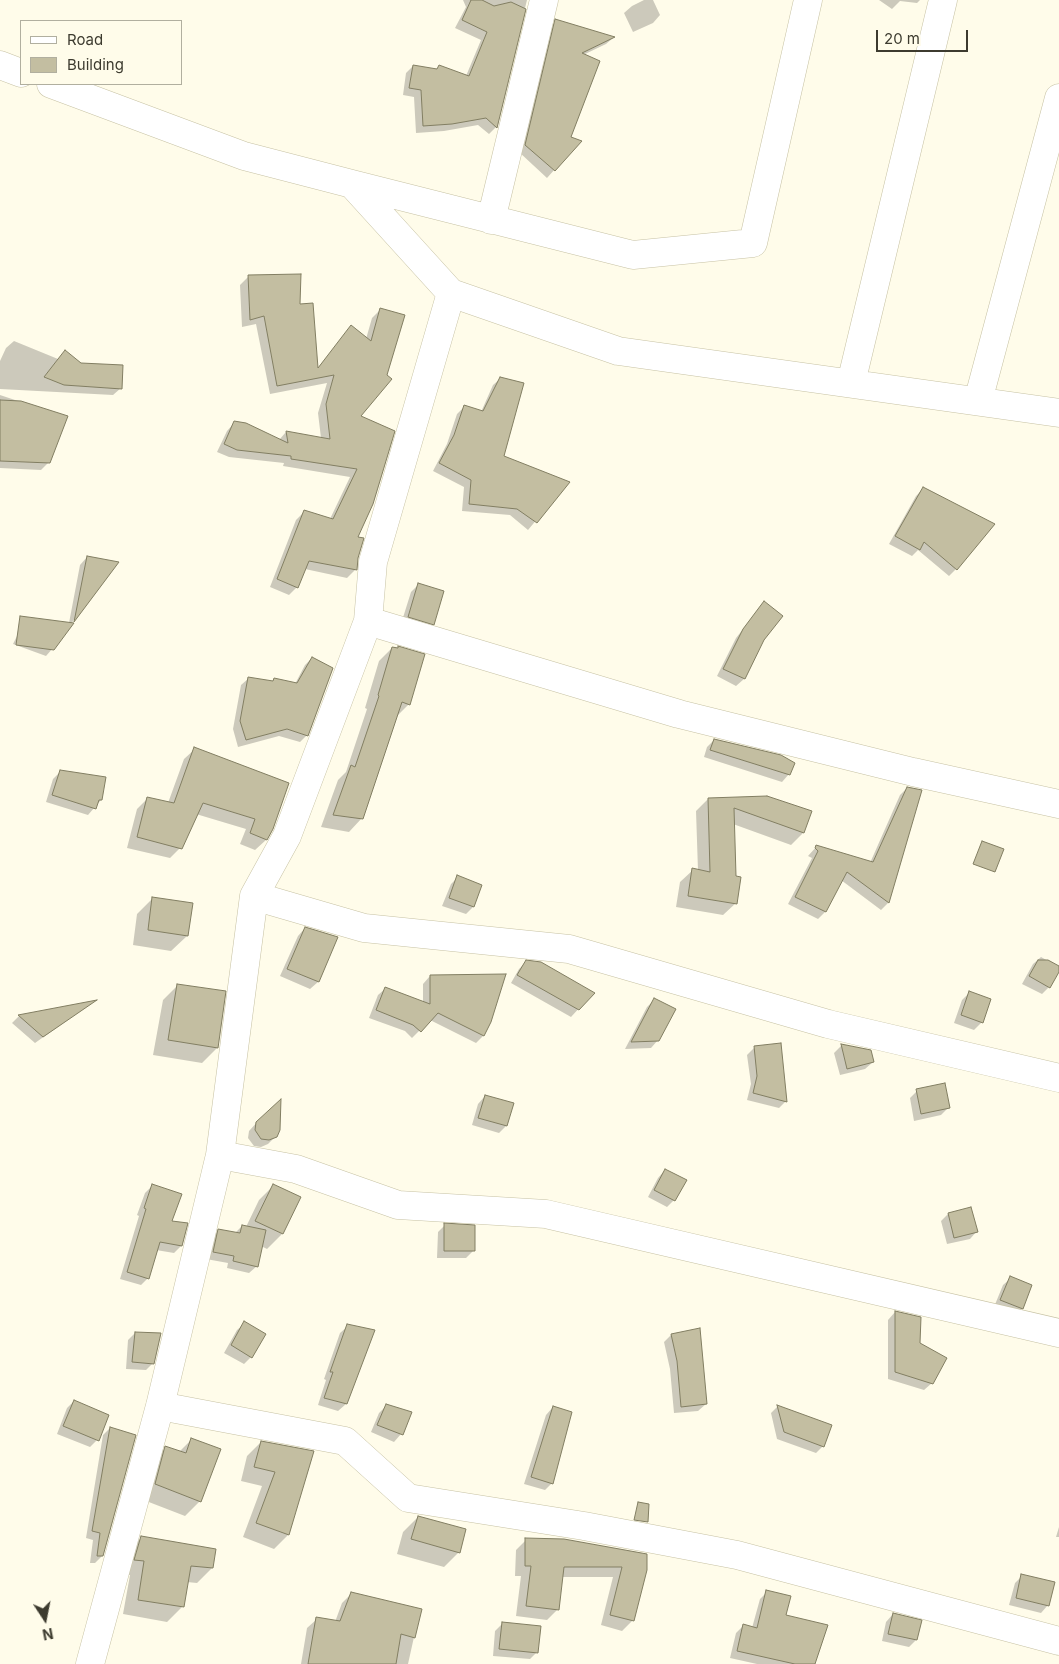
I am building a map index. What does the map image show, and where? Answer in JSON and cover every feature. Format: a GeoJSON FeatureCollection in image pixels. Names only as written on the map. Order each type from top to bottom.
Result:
{"type":"FeatureCollection","features":[{"type":"Feature","properties":{"kind":"street"},"geometry":{"type":"LineString","coordinates":[[491,220],[544,0]]}},
{"type":"Feature","properties":{"kind":"street"},"geometry":{"type":"LineString","coordinates":[[54,85],[244,156],[632,255],[753,243],[808,0]]}},
{"type":"Feature","properties":{"kind":"street"},"geometry":{"type":"LineString","coordinates":[[852,383],[943,0]]}},
{"type":"Feature","properties":{"kind":"street"},"geometry":{"type":"LineString","coordinates":[[0,65],[20,73]]}},
{"type":"Feature","properties":{"kind":"street"},"geometry":{"type":"LineString","coordinates":[[978,401],[1059,98]]}},
{"type":"Feature","properties":{"kind":"street"},"geometry":{"type":"LineString","coordinates":[[352,184],[451,293],[618,351],[1059,413]]}},
{"type":"Feature","properties":{"kind":"street"},"geometry":{"type":"LineString","coordinates":[[91,1664],[160,1406],[220,1155],[254,896],[287,836],[368,621],[373,562],[451,293]]}},
{"type":"Feature","properties":{"kind":"street"},"geometry":{"type":"LineString","coordinates":[[368,621],[680,714],[913,772],[1059,804]]}},
{"type":"Feature","properties":{"kind":"street"},"geometry":{"type":"LineString","coordinates":[[254,896],[364,928],[569,949],[828,1024],[1059,1078]]}},
{"type":"Feature","properties":{"kind":"street"},"geometry":{"type":"LineString","coordinates":[[220,1155],[296,1169],[398,1205],[546,1214],[1059,1333]]}},
{"type":"Feature","properties":{"kind":"street"},"geometry":{"type":"LineString","coordinates":[[160,1406],[345,1440],[408,1498],[584,1526],[737,1555],[1059,1641]]}},
{"type":"Feature","properties":{"kind":"building"},"geometry":{"type":"Polygon","coordinates":[[[471,0],[482,0],[494,6],[511,2],[526,9],[497,128],[486,118],[452,124],[423,126],[421,90],[409,88],[413,65],[437,69],[439,65],[469,76],[487,32],[462,20],[471,0]]]}},
{"type":"Feature","properties":{"kind":"building"},"geometry":{"type":"Polygon","coordinates":[[[555,19],[615,37],[582,53],[600,61],[571,137],[582,141],[555,171],[525,145],[555,19]]]}},
{"type":"Feature","properties":{"kind":"building"},"geometry":{"type":"Polygon","coordinates":[[[301,274],[300,304],[313,303],[318,368],[351,325],[371,341],[380,308],[405,315],[387,375],[392,379],[361,416],[395,431],[373,504],[358,537],[364,538],[358,558],[357,570],[309,561],[298,588],[277,579],[304,510],[333,519],[357,469],[291,459],[291,456],[237,450],[224,444],[234,421],[246,423],[288,443],[286,431],[330,439],[326,404],[334,375],[277,386],[264,316],[250,320],[248,275],[301,274]]]}},
{"type":"Feature","properties":{"kind":"building"},"geometry":{"type":"Polygon","coordinates":[[[65,350],[81,363],[123,365],[122,389],[64,385],[44,377],[65,350]]]}},
{"type":"Feature","properties":{"kind":"building"},"geometry":{"type":"Polygon","coordinates":[[[500,377],[524,383],[504,456],[570,482],[537,523],[517,509],[469,504],[471,480],[439,463],[454,435],[464,405],[483,411],[500,377]]]}},
{"type":"Feature","properties":{"kind":"building"},"geometry":{"type":"Polygon","coordinates":[[[0,400],[21,401],[68,416],[50,463],[0,461],[0,400]]]}},
{"type":"Feature","properties":{"kind":"building"},"geometry":{"type":"Polygon","coordinates":[[[923,487],[995,524],[957,570],[924,542],[920,550],[895,536],[923,487]]]}},
{"type":"Feature","properties":{"kind":"building"},"geometry":{"type":"Polygon","coordinates":[[[87,556],[119,562],[74,622],[87,556]]]}},
{"type":"Feature","properties":{"kind":"building"},"geometry":{"type":"Polygon","coordinates":[[[418,583],[444,591],[434,625],[408,617],[418,583]]]}},
{"type":"Feature","properties":{"kind":"building"},"geometry":{"type":"Polygon","coordinates":[[[764,601],[783,616],[764,640],[745,679],[723,669],[743,629],[764,601]]]}},
{"type":"Feature","properties":{"kind":"building"},"geometry":{"type":"Polygon","coordinates":[[[20,616],[74,623],[54,650],[16,645],[20,616]]]}},
{"type":"Feature","properties":{"kind":"building"},"geometry":{"type":"Polygon","coordinates":[[[398,646],[425,654],[410,705],[402,702],[363,819],[333,815],[351,765],[355,767],[379,696],[392,647],[398,648],[398,646]]]}},
{"type":"Feature","properties":{"kind":"building"},"geometry":{"type":"Polygon","coordinates":[[[312,657],[333,668],[308,736],[287,729],[246,740],[240,721],[248,677],[273,681],[274,678],[297,683],[312,657]]]}},
{"type":"Feature","properties":{"kind":"building"},"geometry":{"type":"Polygon","coordinates":[[[714,739],[781,755],[795,763],[790,775],[710,750],[714,739]]]}},
{"type":"Feature","properties":{"kind":"building"},"geometry":{"type":"Polygon","coordinates":[[[194,747],[289,783],[273,829],[267,840],[250,833],[255,819],[203,803],[182,849],[137,837],[147,797],[174,803],[194,747]]]}},
{"type":"Feature","properties":{"kind":"building"},"geometry":{"type":"Polygon","coordinates":[[[60,770],[106,777],[102,800],[99,800],[96,809],[52,795],[60,770]]]}},
{"type":"Feature","properties":{"kind":"building"},"geometry":{"type":"Polygon","coordinates":[[[907,787],[922,790],[889,903],[847,872],[826,912],[795,897],[818,851],[815,848],[816,845],[873,862],[907,787]]]}},
{"type":"Feature","properties":{"kind":"building"},"geometry":{"type":"Polygon","coordinates":[[[767,796],[812,811],[804,833],[734,808],[736,876],[741,877],[737,904],[688,896],[692,868],[710,872],[708,798],[767,796]]]}},
{"type":"Feature","properties":{"kind":"building"},"geometry":{"type":"Polygon","coordinates":[[[982,841],[1004,849],[995,872],[973,864],[982,841]]]}},
{"type":"Feature","properties":{"kind":"building"},"geometry":{"type":"Polygon","coordinates":[[[457,875],[482,885],[474,907],[449,898],[457,875]]]}},
{"type":"Feature","properties":{"kind":"building"},"geometry":{"type":"Polygon","coordinates":[[[152,897],[193,903],[188,936],[148,930],[152,897]]]}},
{"type":"Feature","properties":{"kind":"building"},"geometry":{"type":"Polygon","coordinates":[[[305,927],[338,937],[319,982],[287,969],[305,927]]]}},
{"type":"Feature","properties":{"kind":"building"},"geometry":{"type":"Polygon","coordinates":[[[526,960],[541,962],[595,993],[579,1010],[517,975],[526,960]]]}},
{"type":"Feature","properties":{"kind":"building"},"geometry":{"type":"Polygon","coordinates":[[[1038,960],[1048,960],[1059,966],[1059,972],[1050,988],[1029,976],[1038,960]]]}},
{"type":"Feature","properties":{"kind":"building"},"geometry":{"type":"Polygon","coordinates":[[[506,974],[491,1022],[484,1036],[438,1013],[421,1032],[413,1025],[376,1010],[385,987],[430,1004],[430,975],[506,974]]]}},
{"type":"Feature","properties":{"kind":"building"},"geometry":{"type":"Polygon","coordinates":[[[177,984],[226,991],[218,1048],[168,1040],[177,984]]]}},
{"type":"Feature","properties":{"kind":"building"},"geometry":{"type":"Polygon","coordinates":[[[969,991],[991,999],[983,1023],[961,1015],[969,991]]]}},
{"type":"Feature","properties":{"kind":"building"},"geometry":{"type":"Polygon","coordinates":[[[654,998],[676,1009],[659,1041],[631,1042],[654,998]]]}},
{"type":"Feature","properties":{"kind":"building"},"geometry":{"type":"Polygon","coordinates":[[[97,1000],[43,1037],[18,1015],[97,1000]]]}},
{"type":"Feature","properties":{"kind":"building"},"geometry":{"type":"Polygon","coordinates":[[[781,1043],[787,1102],[753,1093],[757,1076],[754,1046],[781,1043]]]}},
{"type":"Feature","properties":{"kind":"building"},"geometry":{"type":"Polygon","coordinates":[[[841,1044],[871,1050],[874,1062],[847,1069],[841,1044]]]}},
{"type":"Feature","properties":{"kind":"building"},"geometry":{"type":"Polygon","coordinates":[[[945,1083],[950,1108],[921,1114],[916,1089],[945,1083]]]}},
{"type":"Feature","properties":{"kind":"building"},"geometry":{"type":"Polygon","coordinates":[[[485,1095],[514,1103],[507,1126],[478,1118],[485,1095]]]}},
{"type":"Feature","properties":{"kind":"building"},"geometry":{"type":"Polygon","coordinates":[[[281,1099],[280,1130],[277,1137],[269,1140],[261,1139],[255,1130],[256,1122],[281,1099]]]}},
{"type":"Feature","properties":{"kind":"building"},"geometry":{"type":"Polygon","coordinates":[[[665,1169],[687,1180],[675,1201],[654,1190],[665,1169]]]}},
{"type":"Feature","properties":{"kind":"building"},"geometry":{"type":"Polygon","coordinates":[[[152,1184],[182,1194],[172,1221],[188,1223],[182,1246],[160,1242],[149,1279],[127,1272],[152,1184]]]}},
{"type":"Feature","properties":{"kind":"building"},"geometry":{"type":"Polygon","coordinates":[[[273,1184],[301,1197],[283,1234],[255,1221],[273,1184]]]}},
{"type":"Feature","properties":{"kind":"building"},"geometry":{"type":"Polygon","coordinates":[[[971,1207],[978,1232],[954,1238],[948,1213],[971,1207]]]}},
{"type":"Feature","properties":{"kind":"building"},"geometry":{"type":"Polygon","coordinates":[[[444,1223],[475,1225],[475,1251],[444,1251],[444,1223]]]}},
{"type":"Feature","properties":{"kind":"building"},"geometry":{"type":"Polygon","coordinates":[[[242,1225],[266,1230],[258,1267],[233,1261],[234,1256],[213,1252],[218,1229],[240,1233],[242,1225]]]}},
{"type":"Feature","properties":{"kind":"building"},"geometry":{"type":"Polygon","coordinates":[[[1010,1276],[1032,1285],[1023,1309],[1000,1300],[1010,1276]]]}},
{"type":"Feature","properties":{"kind":"building"},"geometry":{"type":"Polygon","coordinates":[[[895,1311],[921,1317],[920,1343],[947,1358],[933,1384],[895,1372],[895,1311]]]}},
{"type":"Feature","properties":{"kind":"building"},"geometry":{"type":"Polygon","coordinates":[[[244,1321],[266,1334],[252,1358],[231,1345],[244,1321]]]}},
{"type":"Feature","properties":{"kind":"building"},"geometry":{"type":"Polygon","coordinates":[[[347,1324],[375,1330],[347,1404],[324,1398],[333,1372],[330,1372],[347,1324]]]}},
{"type":"Feature","properties":{"kind":"building"},"geometry":{"type":"Polygon","coordinates":[[[700,1328],[707,1404],[681,1407],[677,1361],[671,1334],[700,1328]]]}},
{"type":"Feature","properties":{"kind":"building"},"geometry":{"type":"Polygon","coordinates":[[[135,1332],[161,1333],[154,1364],[132,1362],[135,1332]]]}},
{"type":"Feature","properties":{"kind":"building"},"geometry":{"type":"Polygon","coordinates":[[[74,1400],[109,1415],[99,1441],[63,1426],[74,1400]]]}},
{"type":"Feature","properties":{"kind":"building"},"geometry":{"type":"Polygon","coordinates":[[[386,1404],[412,1412],[403,1435],[377,1425],[386,1404]]]}},
{"type":"Feature","properties":{"kind":"building"},"geometry":{"type":"Polygon","coordinates":[[[777,1405],[832,1425],[824,1447],[784,1432],[777,1405]]]}},
{"type":"Feature","properties":{"kind":"building"},"geometry":{"type":"Polygon","coordinates":[[[553,1406],[572,1412],[553,1484],[531,1477],[553,1406]]]}},
{"type":"Feature","properties":{"kind":"building"},"geometry":{"type":"Polygon","coordinates":[[[110,1427],[136,1435],[103,1556],[97,1556],[100,1533],[92,1531],[110,1427]]]}},
{"type":"Feature","properties":{"kind":"building"},"geometry":{"type":"Polygon","coordinates":[[[191,1438],[221,1449],[201,1502],[155,1484],[165,1446],[186,1453],[191,1438]]]}},
{"type":"Feature","properties":{"kind":"building"},"geometry":{"type":"Polygon","coordinates":[[[261,1441],[314,1451],[289,1535],[256,1523],[275,1472],[254,1467],[261,1441]]]}},
{"type":"Feature","properties":{"kind":"building"},"geometry":{"type":"Polygon","coordinates":[[[638,1502],[649,1504],[648,1522],[634,1520],[638,1502]]]}},
{"type":"Feature","properties":{"kind":"building"},"geometry":{"type":"Polygon","coordinates":[[[418,1516],[466,1529],[460,1553],[411,1539],[418,1516]]]}},
{"type":"Feature","properties":{"kind":"building"},"geometry":{"type":"Polygon","coordinates":[[[141,1536],[216,1549],[213,1568],[191,1566],[184,1607],[138,1600],[144,1561],[134,1560],[141,1536]]]}},
{"type":"Feature","properties":{"kind":"building"},"geometry":{"type":"Polygon","coordinates":[[[525,1538],[564,1539],[647,1554],[647,1570],[634,1621],[610,1615],[622,1567],[564,1567],[559,1610],[526,1606],[531,1566],[525,1566],[525,1538]]]}},
{"type":"Feature","properties":{"kind":"building"},"geometry":{"type":"Polygon","coordinates":[[[1021,1574],[1055,1582],[1049,1606],[1016,1598],[1021,1574]]]}},
{"type":"Feature","properties":{"kind":"building"},"geometry":{"type":"Polygon","coordinates":[[[766,1590],[791,1596],[786,1615],[828,1625],[815,1664],[795,1664],[737,1651],[743,1624],[757,1628],[766,1590]]]}},
{"type":"Feature","properties":{"kind":"building"},"geometry":{"type":"Polygon","coordinates":[[[351,1592],[422,1609],[415,1638],[401,1634],[396,1664],[308,1664],[316,1617],[340,1621],[351,1592]]]}},
{"type":"Feature","properties":{"kind":"building"},"geometry":{"type":"Polygon","coordinates":[[[893,1613],[922,1620],[917,1640],[888,1634],[893,1613]]]}},
{"type":"Feature","properties":{"kind":"building"},"geometry":{"type":"Polygon","coordinates":[[[502,1622],[541,1626],[538,1653],[499,1649],[502,1622]]]}}]}
